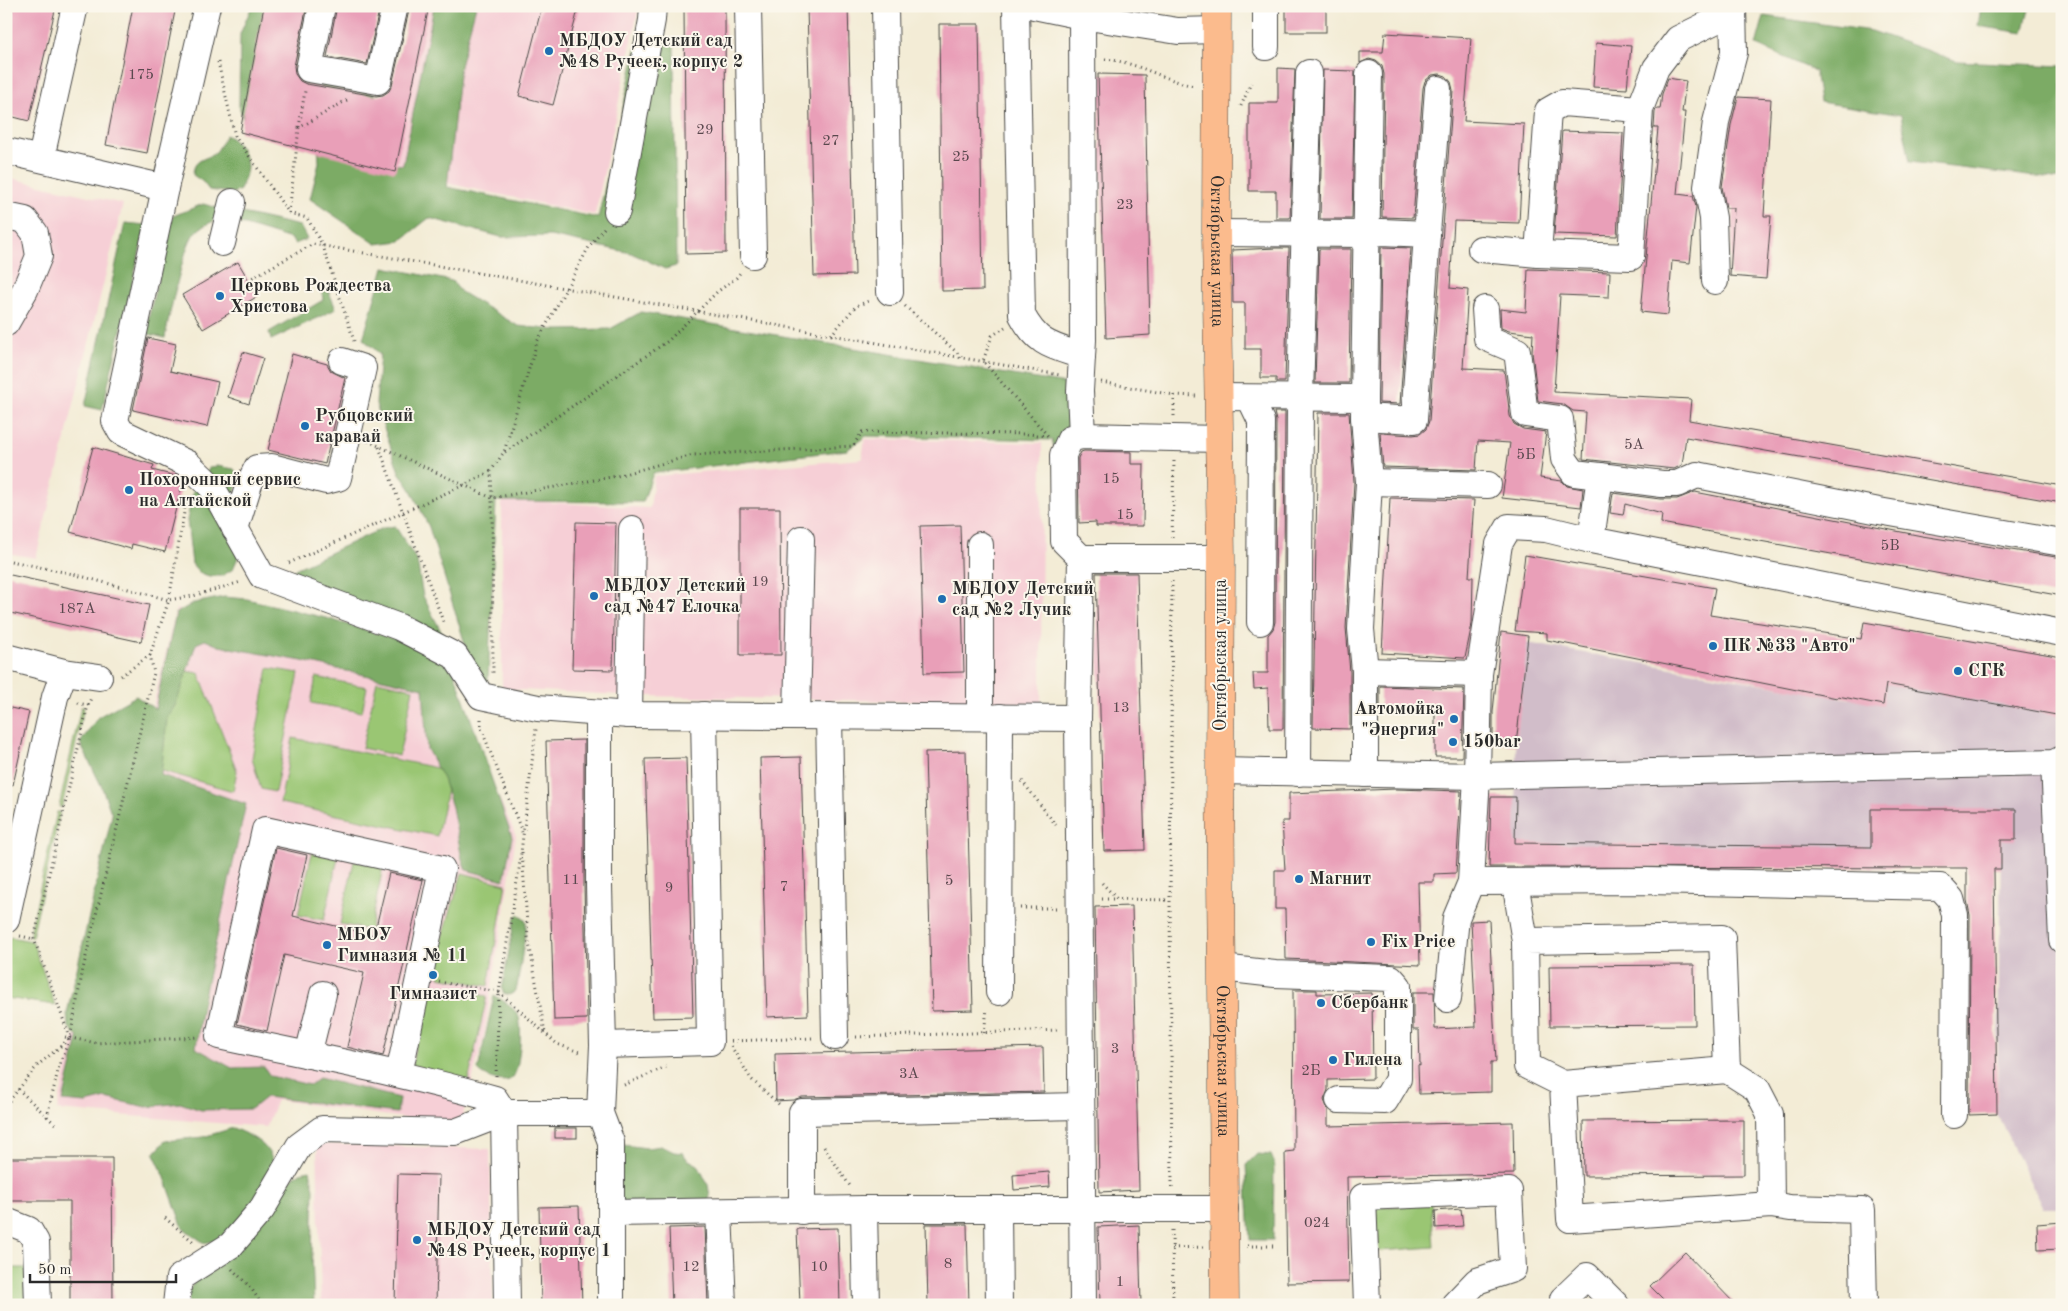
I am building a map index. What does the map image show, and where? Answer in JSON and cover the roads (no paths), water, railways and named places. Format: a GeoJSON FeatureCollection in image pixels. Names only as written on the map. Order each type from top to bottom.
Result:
{"type":"FeatureCollection","features":[{"type":"Feature","properties":{"kind":"main road","name":"Октябрьская улица"},"geometry":{"type":"LineString","coordinates":[[1217,18],[1216,233],[1221,558],[1220,771],[1225,1305]]}},
{"type":"Feature","properties":{"kind":"lane"},"geometry":{"type":"LineString","coordinates":[[41,158],[75,6]]}},
{"type":"Feature","properties":{"kind":"lane"},"geometry":{"type":"LineString","coordinates":[[207,6],[165,188],[115,421],[122,432],[188,464],[212,487],[262,576],[399,627],[455,656],[487,698],[538,708],[629,715],[1078,718]]}},
{"type":"Feature","properties":{"kind":"lane"},"geometry":{"type":"LineString","coordinates":[[322,6],[309,69],[378,81],[395,6]]}},
{"type":"Feature","properties":{"kind":"lane"},"geometry":{"type":"LineString","coordinates":[[617,211],[653,6]]}},
{"type":"Feature","properties":{"kind":"lane"},"geometry":{"type":"LineString","coordinates":[[748,6],[753,255]]}},
{"type":"Feature","properties":{"kind":"lane"},"geometry":{"type":"LineString","coordinates":[[885,6],[890,292]]}},
{"type":"Feature","properties":{"kind":"lane"},"geometry":{"type":"LineString","coordinates":[[1016,6],[1022,315],[1030,331],[1082,368]]}},
{"type":"Feature","properties":{"kind":"lane"},"geometry":{"type":"LineString","coordinates":[[1034,6],[1082,11],[1178,31],[1217,18]]}},
{"type":"Feature","properties":{"kind":"lane"},"geometry":{"type":"LineString","coordinates":[[1266,6],[1266,47]]}},
{"type":"Feature","properties":{"kind":"lane"},"geometry":{"type":"LineString","coordinates":[[1481,249],[1538,254],[1631,257],[1640,109],[1656,68],[1678,39],[1733,9],[1734,53],[1716,122],[1707,186],[1713,218],[1715,281]]}},
{"type":"Feature","properties":{"kind":"lane"},"geometry":{"type":"LineString","coordinates":[[1082,11],[1082,368],[1063,455],[1064,541],[1080,558],[1078,718],[1080,1106],[1084,1305]]}},
{"type":"Feature","properties":{"kind":"lane"},"geometry":{"type":"LineString","coordinates":[[1298,773],[1300,398],[1309,73]]}},
{"type":"Feature","properties":{"kind":"lane"},"geometry":{"type":"LineString","coordinates":[[1365,774],[1365,671],[1361,629],[1369,482],[1364,408],[1369,74]]}},
{"type":"Feature","properties":{"kind":"lane"},"geometry":{"type":"LineString","coordinates":[[1219,398],[1300,398],[1364,408],[1414,420],[1438,89]]}},
{"type":"Feature","properties":{"kind":"lane"},"geometry":{"type":"LineString","coordinates":[[1538,254],[1548,111],[1562,103],[1640,109]]}},
{"type":"Feature","properties":{"kind":"lane"},"geometry":{"type":"LineString","coordinates":[[6,151],[165,188]]}},
{"type":"Feature","properties":{"kind":"lane"},"geometry":{"type":"LineString","coordinates":[[222,243],[232,202]]}},
{"type":"Feature","properties":{"kind":"lane"},"geometry":{"type":"LineString","coordinates":[[6,216],[25,220],[36,233],[39,256],[25,290],[6,323]]}},
{"type":"Feature","properties":{"kind":"lane"},"geometry":{"type":"LineString","coordinates":[[1216,233],[1366,234],[1382,232],[1427,234]]}},
{"type":"Feature","properties":{"kind":"lane"},"geometry":{"type":"LineString","coordinates":[[1485,309],[1487,338],[1517,351],[1524,414],[1560,419],[1564,459],[1574,473],[1662,484],[1677,484],[1697,475],[1879,511],[2062,543]]}},
{"type":"Feature","properties":{"kind":"lane"},"geometry":{"type":"LineString","coordinates":[[235,529],[249,484],[257,468],[272,467],[326,482],[338,478],[349,432],[352,364]]}},
{"type":"Feature","properties":{"kind":"lane"},"geometry":{"type":"LineString","coordinates":[[1250,398],[1261,421],[1260,622]]}},
{"type":"Feature","properties":{"kind":"lane"},"geometry":{"type":"LineString","coordinates":[[1067,437],[1219,440]]}},
{"type":"Feature","properties":{"kind":"lane"},"geometry":{"type":"LineString","coordinates":[[1591,540],[1600,476]]}},
{"type":"Feature","properties":{"kind":"lane"},"geometry":{"type":"LineString","coordinates":[[1369,482],[1488,485]]}},
{"type":"Feature","properties":{"kind":"lane"},"geometry":{"type":"LineString","coordinates":[[1448,1000],[1456,918],[1472,882],[1479,674],[1499,544],[1509,526],[1546,529],[1591,540],[2062,633]]}},
{"type":"Feature","properties":{"kind":"lane"},"geometry":{"type":"LineString","coordinates":[[629,715],[632,529]]}},
{"type":"Feature","properties":{"kind":"lane"},"geometry":{"type":"LineString","coordinates":[[797,716],[801,539]]}},
{"type":"Feature","properties":{"kind":"lane"},"geometry":{"type":"LineString","coordinates":[[980,545],[999,907],[999,992]]}},
{"type":"Feature","properties":{"kind":"lane"},"geometry":{"type":"LineString","coordinates":[[1080,558],[1221,558]]}},
{"type":"Feature","properties":{"kind":"lane"},"geometry":{"type":"LineString","coordinates":[[6,658],[64,672],[100,677]]}},
{"type":"Feature","properties":{"kind":"lane"},"geometry":{"type":"LineString","coordinates":[[1365,671],[1479,674]]}},
{"type":"Feature","properties":{"kind":"lane"},"geometry":{"type":"LineString","coordinates":[[6,920],[54,698],[64,672]]}},
{"type":"Feature","properties":{"kind":"lane"},"geometry":{"type":"LineString","coordinates":[[600,714],[601,1104],[611,1142],[611,1305]]}},
{"type":"Feature","properties":{"kind":"lane"},"geometry":{"type":"LineString","coordinates":[[602,1053],[710,1042],[704,715]]}},
{"type":"Feature","properties":{"kind":"lane"},"geometry":{"type":"LineString","coordinates":[[829,716],[835,1038]]}},
{"type":"Feature","properties":{"kind":"lane"},"geometry":{"type":"LineString","coordinates":[[1220,771],[1477,776],[2058,761],[2062,940]]}},
{"type":"Feature","properties":{"kind":"lane"},"geometry":{"type":"LineString","coordinates":[[399,1074],[442,869],[265,830],[219,1036],[399,1074],[499,1106],[601,1104]]}},
{"type":"Feature","properties":{"kind":"lane"},"geometry":{"type":"LineString","coordinates":[[1472,882],[1647,881],[1940,887],[1952,899],[1955,915],[1954,1115]]}},
{"type":"Feature","properties":{"kind":"lane"},"geometry":{"type":"LineString","coordinates":[[1515,882],[1525,941],[1527,1066],[1563,1084],[1727,1070],[1757,1089],[1770,1114],[1771,1205]]}},
{"type":"Feature","properties":{"kind":"lane"},"geometry":{"type":"LineString","coordinates":[[1525,941],[1722,938],[1727,1070]]}},
{"type":"Feature","properties":{"kind":"lane"},"geometry":{"type":"LineString","coordinates":[[1222,968],[1275,974],[1391,978],[1398,986],[1398,1079],[1385,1100],[1339,1100]]}},
{"type":"Feature","properties":{"kind":"lane"},"geometry":{"type":"LineString","coordinates":[[308,1055],[323,994]]}},
{"type":"Feature","properties":{"kind":"lane"},"geometry":{"type":"LineString","coordinates":[[1563,1084],[1570,1219],[1771,1205],[1790,1208],[1862,1210],[1864,1305]]}},
{"type":"Feature","properties":{"kind":"lane"},"geometry":{"type":"LineString","coordinates":[[176,1305],[179,1278],[231,1245],[262,1210],[299,1146],[322,1129],[455,1132],[499,1106]]}},
{"type":"Feature","properties":{"kind":"lane"},"geometry":{"type":"LineString","coordinates":[[499,1106],[507,1305]]}},
{"type":"Feature","properties":{"kind":"lane"},"geometry":{"type":"LineString","coordinates":[[802,1212],[802,1112],[1080,1106]]}},
{"type":"Feature","properties":{"kind":"lane"},"geometry":{"type":"LineString","coordinates":[[1368,1305],[1363,1197],[1509,1191],[1512,1269],[1477,1281],[1454,1305]]}},
{"type":"Feature","properties":{"kind":"lane"},"geometry":{"type":"LineString","coordinates":[[612,1213],[802,1212],[864,1209],[1225,1209]]}},
{"type":"Feature","properties":{"kind":"lane"},"geometry":{"type":"LineString","coordinates":[[864,1209],[866,1305]]}},
{"type":"Feature","properties":{"kind":"lane"},"geometry":{"type":"LineString","coordinates":[[998,1210],[999,1305]]}},
{"type":"Feature","properties":{"kind":"lane"},"geometry":{"type":"LineString","coordinates":[[719,1212],[723,1305]]}},
{"type":"Feature","properties":{"kind":"lane"},"geometry":{"type":"LineString","coordinates":[[6,1221],[29,1230],[36,1242],[38,1305]]}},
{"type":"Feature","properties":{"kind":"lane"},"geometry":{"type":"LineString","coordinates":[[1569,1305],[1563,1299],[1588,1276],[1616,1305]]}},
{"type":"Feature","properties":{"kind":"place","name":"МБДОУ Детский сад №48 Ручеек, корпус 2"},"geometry":{"type":"Point","coordinates":[549,51]}},
{"type":"Feature","properties":{"kind":"place","name":"Церковь Рождества Христова"},"geometry":{"type":"Point","coordinates":[220,296]}},
{"type":"Feature","properties":{"kind":"place","name":"Рубцовский каравай"},"geometry":{"type":"Point","coordinates":[305,426]}},
{"type":"Feature","properties":{"kind":"place","name":"Похоронный сервис на Алтайской"},"geometry":{"type":"Point","coordinates":[129,490]}},
{"type":"Feature","properties":{"kind":"place","name":"МБДОУ Детский сад №47 Елочка"},"geometry":{"type":"Point","coordinates":[594,596]}},
{"type":"Feature","properties":{"kind":"place","name":"МБДОУ Детский сад №2 Лучик"},"geometry":{"type":"Point","coordinates":[942,599]}},
{"type":"Feature","properties":{"kind":"place","name":"ПК №33 \"Авто\""},"geometry":{"type":"Point","coordinates":[1713,646]}},
{"type":"Feature","properties":{"kind":"place","name":"СГК"},"geometry":{"type":"Point","coordinates":[1958,671]}},
{"type":"Feature","properties":{"kind":"place","name":"Автомойка \"Энергия\""},"geometry":{"type":"Point","coordinates":[1454,719]}},
{"type":"Feature","properties":{"kind":"place","name":"150bar"},"geometry":{"type":"Point","coordinates":[1453,742]}},
{"type":"Feature","properties":{"kind":"place","name":"Магнит"},"geometry":{"type":"Point","coordinates":[1299,879]}},
{"type":"Feature","properties":{"kind":"place","name":"Fix Price"},"geometry":{"type":"Point","coordinates":[1371,942]}},
{"type":"Feature","properties":{"kind":"place","name":"МБОУ Гимназия № 11"},"geometry":{"type":"Point","coordinates":[327,945]}},
{"type":"Feature","properties":{"kind":"place","name":"Гимназист"},"geometry":{"type":"Point","coordinates":[433,975]}},
{"type":"Feature","properties":{"kind":"place","name":"Сбербанк"},"geometry":{"type":"Point","coordinates":[1321,1003]}},
{"type":"Feature","properties":{"kind":"place","name":"Гилена"},"geometry":{"type":"Point","coordinates":[1333,1060]}},
{"type":"Feature","properties":{"kind":"place","name":"МБДОУ Детский сад №48 Ручеек, корпус 1"},"geometry":{"type":"Point","coordinates":[417,1240]}}]}
